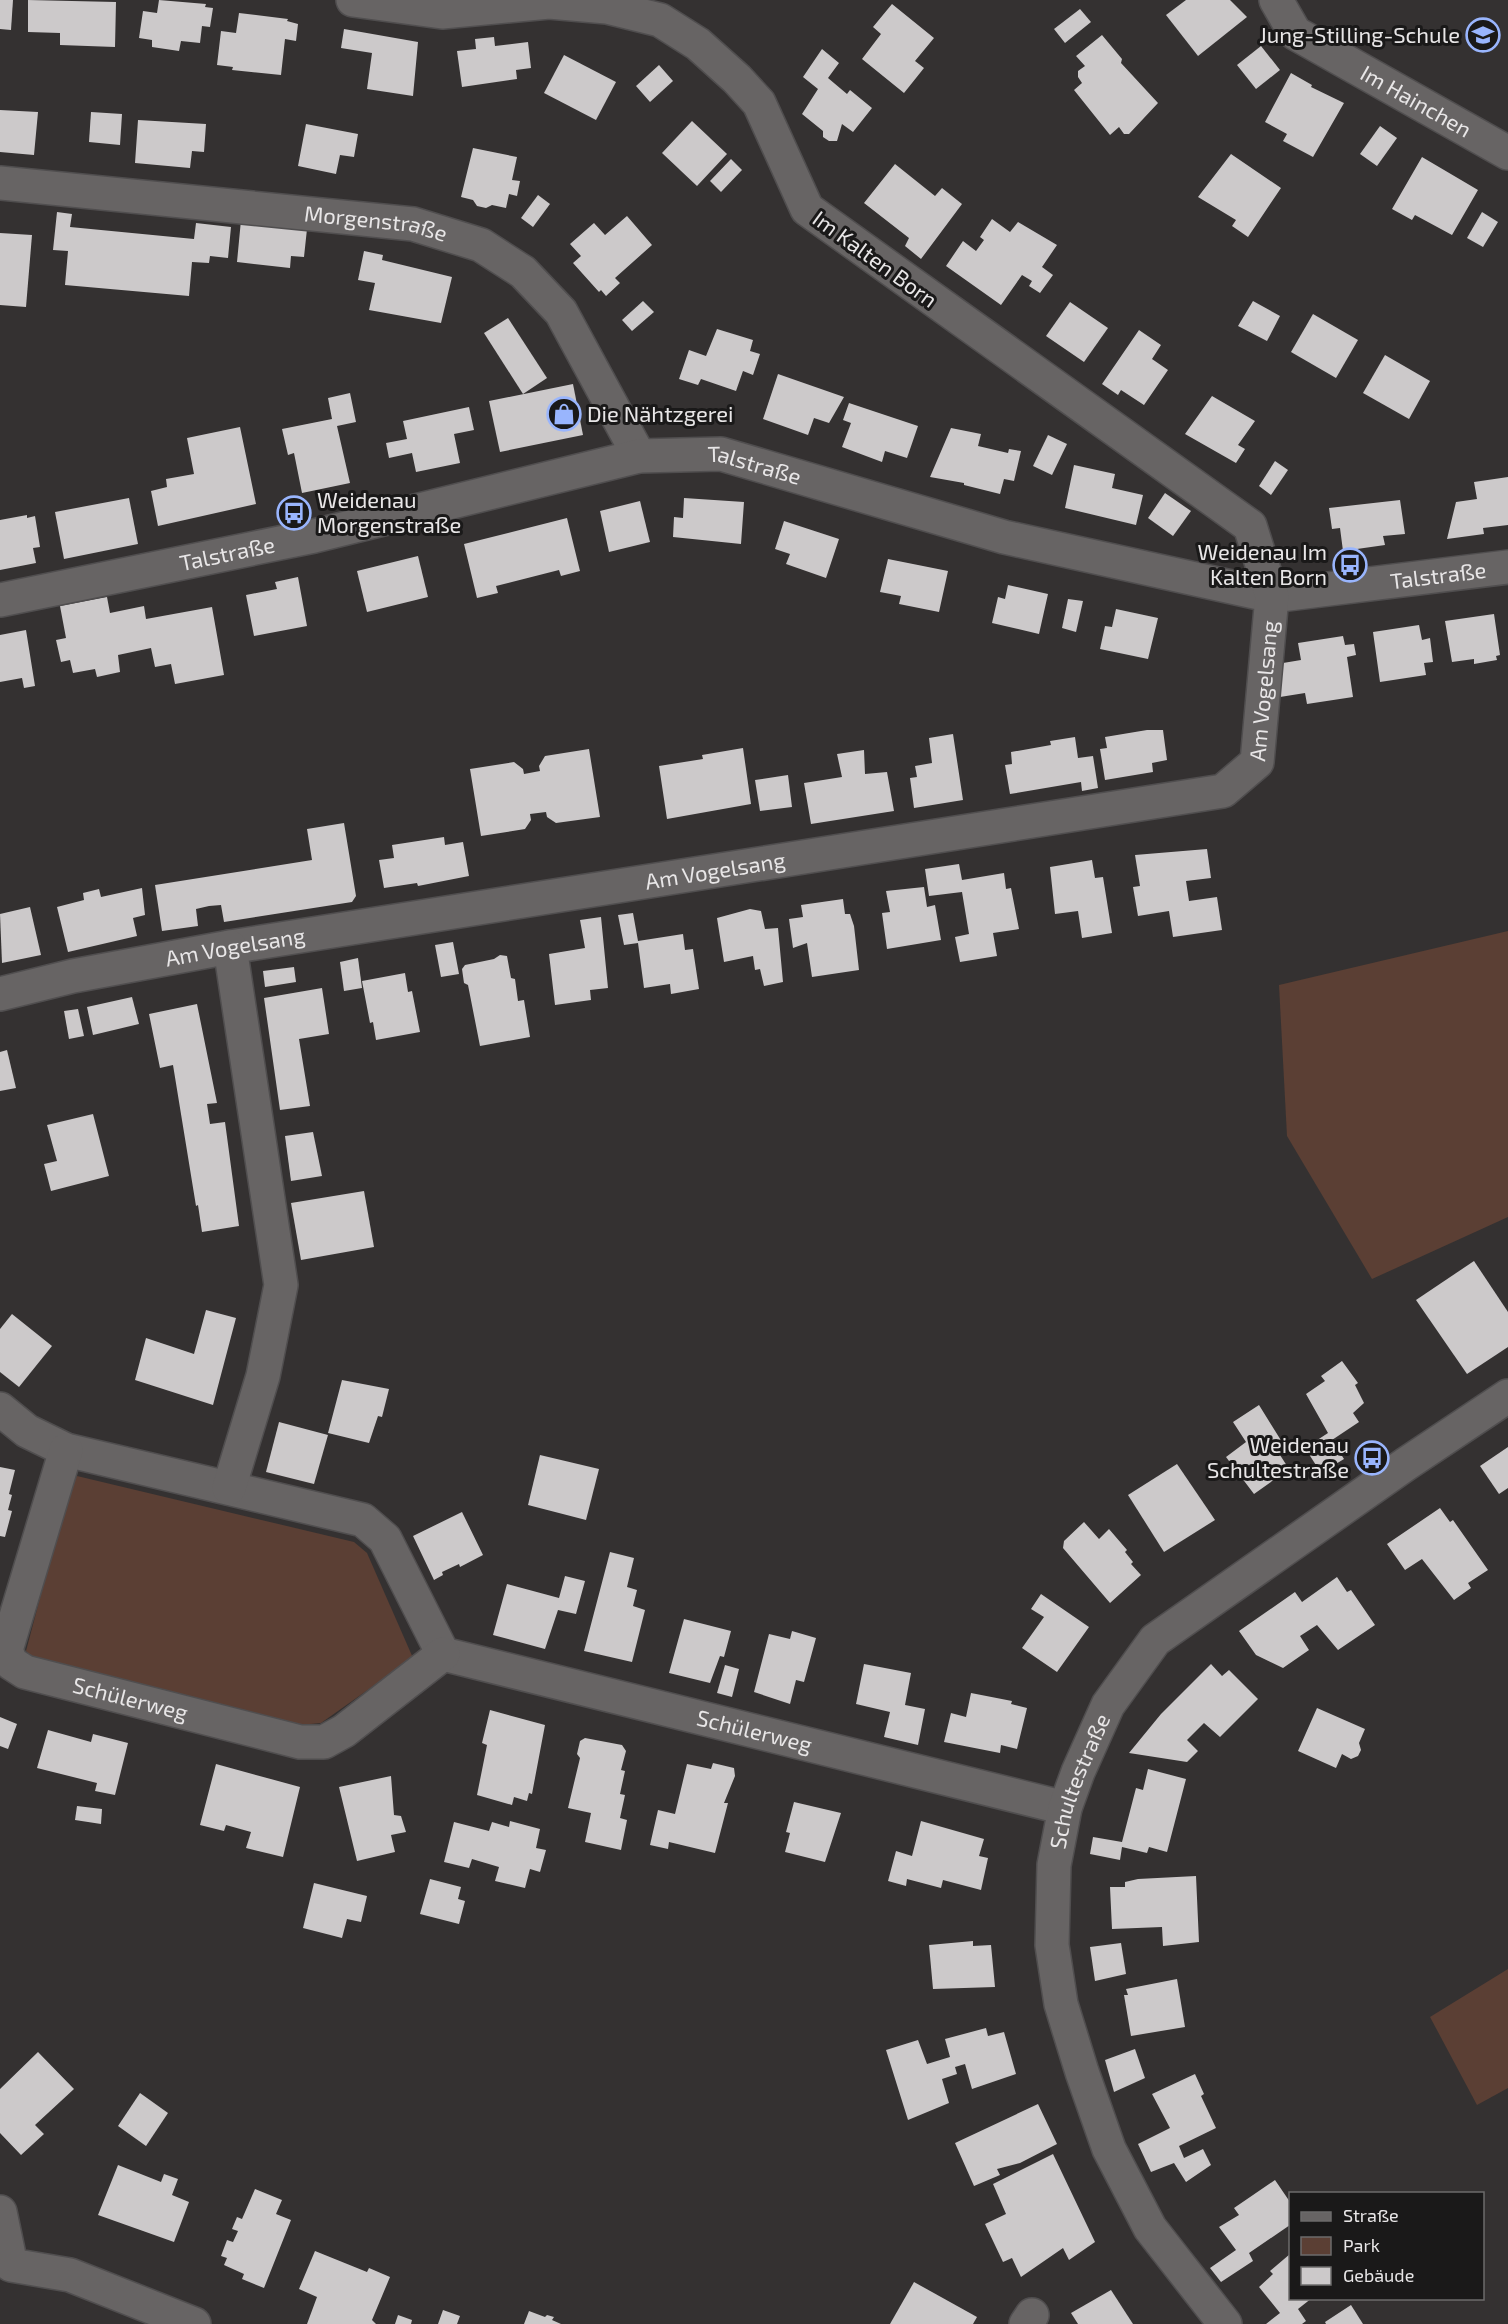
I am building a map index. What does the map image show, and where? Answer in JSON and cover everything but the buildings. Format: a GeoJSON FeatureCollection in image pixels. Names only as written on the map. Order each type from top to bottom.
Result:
{"type":"FeatureCollection","features":[{"type":"Feature","properties":{"kind":"street","name":"Im Kalten Born"},"geometry":{"type":"LineString","coordinates":[[353,0],[442,12],[549,3],[607,7],[660,20],[698,44],[737,79],[759,103],[807,210],[1250,526],[1272,596]]}},
{"type":"Feature","properties":{"kind":"street","name":"Im Hainchen"},"geometry":{"type":"LineString","coordinates":[[1276,0],[1295,33],[1508,153]]}},
{"type":"Feature","properties":{"kind":"street","name":"Morgenstraße"},"geometry":{"type":"LineString","coordinates":[[0,183],[413,224],[481,245],[523,272],[561,312],[639,456]]}},
{"type":"Feature","properties":{"kind":"street","name":"Talstraße"},"geometry":{"type":"LineString","coordinates":[[0,600],[314,536],[639,456],[721,454],[1004,537],[1272,596],[1508,567]]}},
{"type":"Feature","properties":{"kind":"street","name":"Am Vogelsang"},"geometry":{"type":"LineString","coordinates":[[0,994],[73,976],[230,947],[1223,790],[1257,762],[1272,596]]}},
{"type":"Feature","properties":{"kind":"street"},"geometry":{"type":"LineString","coordinates":[[229,1488],[263,1376],[281,1286],[230,947]]}},
{"type":"Feature","properties":{"kind":"street","name":"Schultestraße"},"geometry":{"type":"LineString","coordinates":[[1225,2324],[1150,2228],[1109,2149],[1082,2072],[1061,2004],[1052,1945],[1054,1865],[1065,1808],[1107,1705],[1155,1640],[1406,1464],[1508,1396]]}},
{"type":"Feature","properties":{"kind":"street"},"geometry":{"type":"LineString","coordinates":[[0,1409],[27,1431],[66,1450],[363,1520],[385,1539],[443,1654]]}},
{"type":"Feature","properties":{"kind":"street","name":"Schülerweg"},"geometry":{"type":"LineString","coordinates":[[66,1450],[6,1650],[10,1663],[25,1672],[300,1742],[324,1742],[344,1731],[443,1654],[1065,1808]]}},
{"type":"Feature","properties":{"kind":"street"},"geometry":{"type":"LineString","coordinates":[[0,2212],[5,2265],[70,2275],[194,2324]]}},
{"type":"Feature","properties":{"kind":"green space"},"geometry":{"type":"Polygon","coordinates":[[[1508,931],[1508,1217],[1372,1279],[1287,1136],[1279,985],[1508,931]]]}},
{"type":"Feature","properties":{"kind":"green space"},"geometry":{"type":"Polygon","coordinates":[[[77,1476],[354,1542],[367,1553],[413,1658],[321,1723],[300,1725],[34,1660],[26,1651],[69,1488],[77,1476]]]}},
{"type":"Feature","properties":{"kind":"green space"},"geometry":{"type":"Polygon","coordinates":[[[1508,1969],[1508,2088],[1477,2105],[1430,2017],[1508,1969]]]}},
{"type":"Feature","properties":{"kind":"place","name":"Jung-Stilling-Schule"},"geometry":{"type":"Point","coordinates":[1483,35]}},
{"type":"Feature","properties":{"kind":"place","name":"Die Nähtzgerei"},"geometry":{"type":"Point","coordinates":[564,414]}},
{"type":"Feature","properties":{"kind":"place","name":"Weidenau Morgenstraße"},"geometry":{"type":"Point","coordinates":[294,513]}},
{"type":"Feature","properties":{"kind":"place","name":"Weidenau Im Kalten Born"},"geometry":{"type":"Point","coordinates":[1350,565]}},
{"type":"Feature","properties":{"kind":"place","name":"Weidenau Schultestraße"},"geometry":{"type":"Point","coordinates":[1372,1458]}}]}
